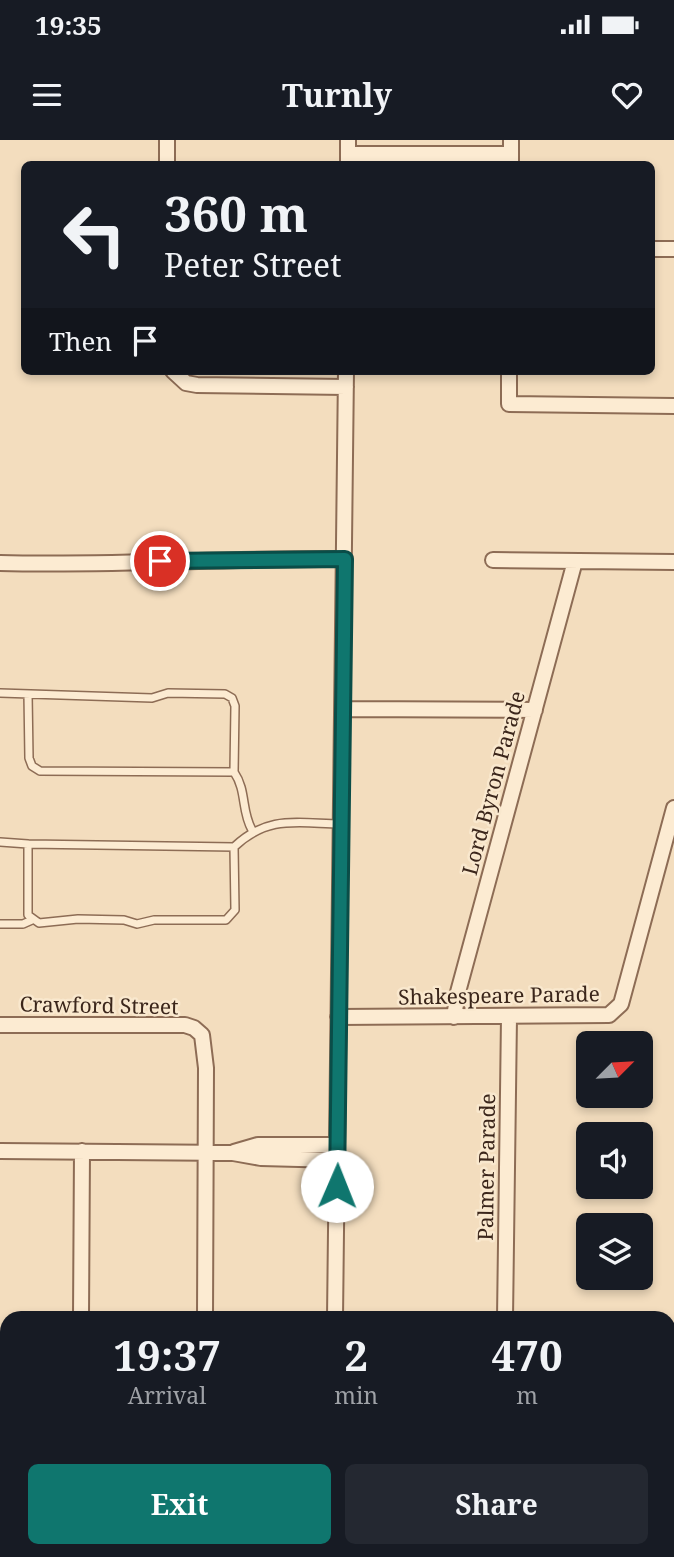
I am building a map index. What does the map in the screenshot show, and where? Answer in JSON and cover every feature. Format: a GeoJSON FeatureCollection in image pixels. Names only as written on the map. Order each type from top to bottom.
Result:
{"type":"FeatureCollection","features":[{"type":"Feature","properties":{"kind":"street"},"geometry":{"type":"LineString","coordinates":[[167,140],[167,161]]}},
{"type":"Feature","properties":{"kind":"street"},"geometry":{"type":"LineString","coordinates":[[348,153],[511,153]]}},
{"type":"Feature","properties":{"kind":"street"},"geometry":{"type":"LineString","coordinates":[[655,249],[674,249]]}},
{"type":"Feature","properties":{"kind":"street"},"geometry":{"type":"LineString","coordinates":[[177,375],[186,383],[197,385],[346,387]]}},
{"type":"Feature","properties":{"kind":"street"},"geometry":{"type":"LineString","coordinates":[[335,1311],[346,375]]}},
{"type":"Feature","properties":{"kind":"street"},"geometry":{"type":"LineString","coordinates":[[509,375],[509,404],[674,406]]}},
{"type":"Feature","properties":{"kind":"street"},"geometry":{"type":"LineString","coordinates":[[0,563],[85,565],[211,558],[345,559]]}},
{"type":"Feature","properties":{"kind":"street"},"geometry":{"type":"LineString","coordinates":[[493,560],[674,562]]}},
{"type":"Feature","properties":{"kind":"street","name":"Lord Byron Parade"},"geometry":{"type":"LineString","coordinates":[[454,1017],[457,992],[575,561]]}},
{"type":"Feature","properties":{"kind":"street"},"geometry":{"type":"LineString","coordinates":[[343,709],[535,710]]}},
{"type":"Feature","properties":{"kind":"street","name":"Shakespeare Parade"},"geometry":{"type":"LineString","coordinates":[[338,1017],[601,1017],[616,1011],[621,1004],[674,808]]}},
{"type":"Feature","properties":{"kind":"street","name":"Palmer Parade"},"geometry":{"type":"LineString","coordinates":[[505,1311],[509,1017]]}},
{"type":"Feature","properties":{"kind":"street","name":"Crawford Street"},"geometry":{"type":"LineString","coordinates":[[0,1025],[194,1028],[205,1043],[205,1153]]}},
{"type":"Feature","properties":{"kind":"street"},"geometry":{"type":"LineString","coordinates":[[233,1153],[258,1145],[337,1145]]}},
{"type":"Feature","properties":{"kind":"street"},"geometry":{"type":"LineString","coordinates":[[0,1151],[233,1153],[261,1158],[337,1160]]}},
{"type":"Feature","properties":{"kind":"street"},"geometry":{"type":"LineString","coordinates":[[81,1311],[82,1152]]}},
{"type":"Feature","properties":{"kind":"street"},"geometry":{"type":"LineString","coordinates":[[205,1153],[205,1311]]}},
{"type":"Feature","properties":{"kind":"lane"},"geometry":{"type":"LineString","coordinates":[[0,693],[152,698],[168,692],[225,694],[232,698],[235,706],[234,772],[244,791],[244,813],[252,830]]}},
{"type":"Feature","properties":{"kind":"lane"},"geometry":{"type":"LineString","coordinates":[[29,694],[29,758],[32,766],[40,771],[234,772]]}},
{"type":"Feature","properties":{"kind":"lane"},"geometry":{"type":"LineString","coordinates":[[0,842],[234,847],[252,830],[287,823],[340,824]]}},
{"type":"Feature","properties":{"kind":"lane"},"geometry":{"type":"LineString","coordinates":[[28,844],[27,909],[32,920]]}},
{"type":"Feature","properties":{"kind":"lane"},"geometry":{"type":"LineString","coordinates":[[0,924],[23,924],[32,920],[66,923],[78,919],[124,920],[137,924],[154,920],[226,920],[235,910],[234,847]]}},
{"type":"Feature","properties":{"kind":"route"},"geometry":{"type":"LineString","coordinates":[[160,561],[211,558],[345,559],[337,1186]]}}]}
